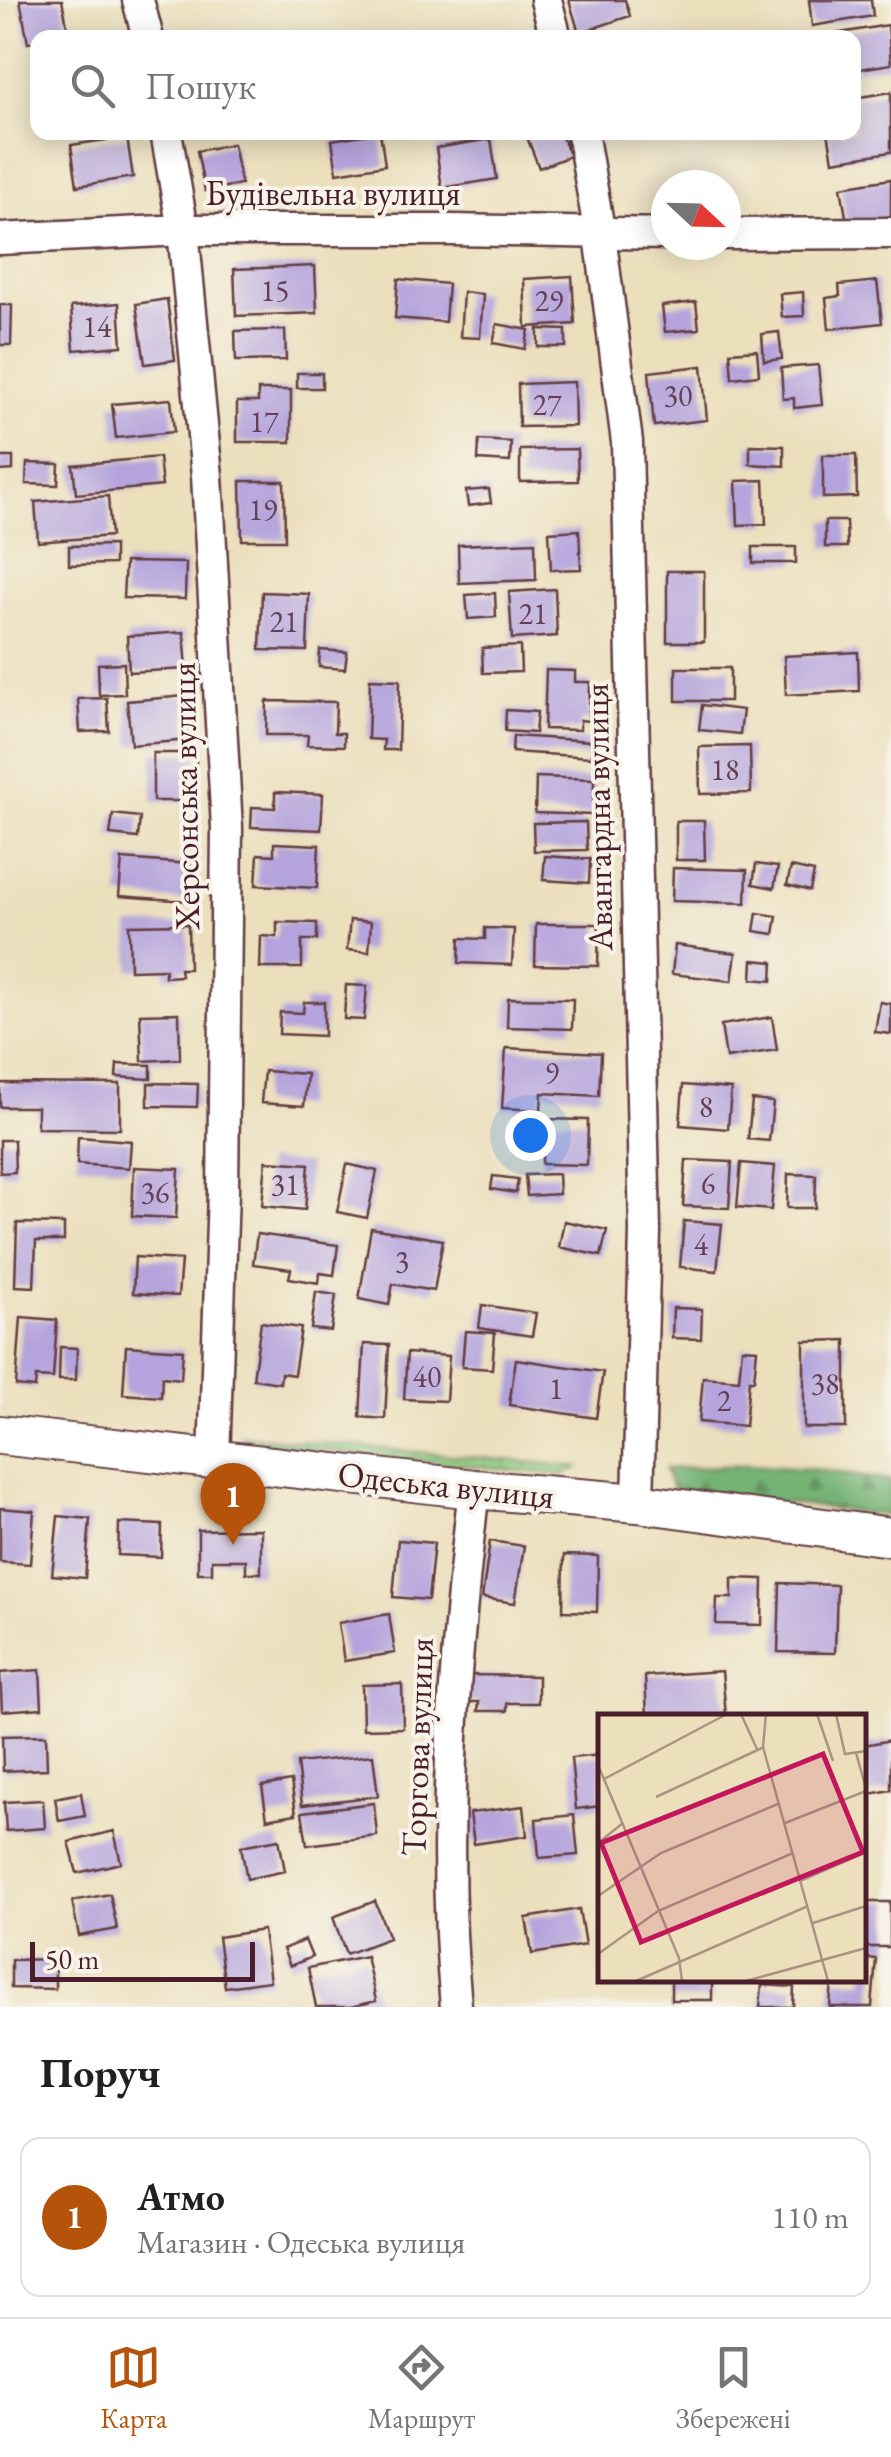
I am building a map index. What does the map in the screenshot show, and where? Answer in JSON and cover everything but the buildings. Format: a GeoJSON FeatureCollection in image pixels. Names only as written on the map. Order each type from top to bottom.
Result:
{"type":"FeatureCollection","features":[{"type":"Feature","properties":{"kind":"main road","name":"Одеська вулиця"},"geometry":{"type":"LineString","coordinates":[[0,1435],[474,1489],[638,1503],[891,1537]]}},
{"type":"Feature","properties":{"kind":"street"},"geometry":{"type":"LineString","coordinates":[[138,0],[146,30]]}},
{"type":"Feature","properties":{"kind":"street"},"geometry":{"type":"LineString","coordinates":[[546,0],[554,30]]}},
{"type":"Feature","properties":{"kind":"street","name":"Херсонська вулиця"},"geometry":{"type":"LineString","coordinates":[[167,140],[183,230],[207,476],[227,828],[223,1191],[214,1460]]}},
{"type":"Feature","properties":{"kind":"street","name":"Авангардна вулиця"},"geometry":{"type":"LineString","coordinates":[[583,140],[627,442],[645,1231],[638,1503]]}},
{"type":"Feature","properties":{"kind":"street","name":"Будівельна вулиця"},"geometry":{"type":"LineString","coordinates":[[0,239],[183,230],[651,234]]}},
{"type":"Feature","properties":{"kind":"street"},"geometry":{"type":"LineString","coordinates":[[741,234],[891,233]]}},
{"type":"Feature","properties":{"kind":"street","name":"Торгова вулиця"},"geometry":{"type":"LineString","coordinates":[[456,2007],[450,1936],[452,1712],[456,1637],[474,1489]]}},
{"type":"Feature","properties":{"kind":"green space"},"geometry":{"type":"Polygon","coordinates":[[[241,1436],[578,1467],[563,1475],[251,1443],[241,1436]]]}},
{"type":"Feature","properties":{"kind":"green space"},"geometry":{"type":"Polygon","coordinates":[[[745,1465],[811,1469],[891,1481],[891,1516],[672,1488],[665,1469],[745,1465]]]}},
{"type":"Feature","properties":{"kind":"place","name":"Атмо"},"geometry":{"type":"Point","coordinates":[233,1545]}}]}
